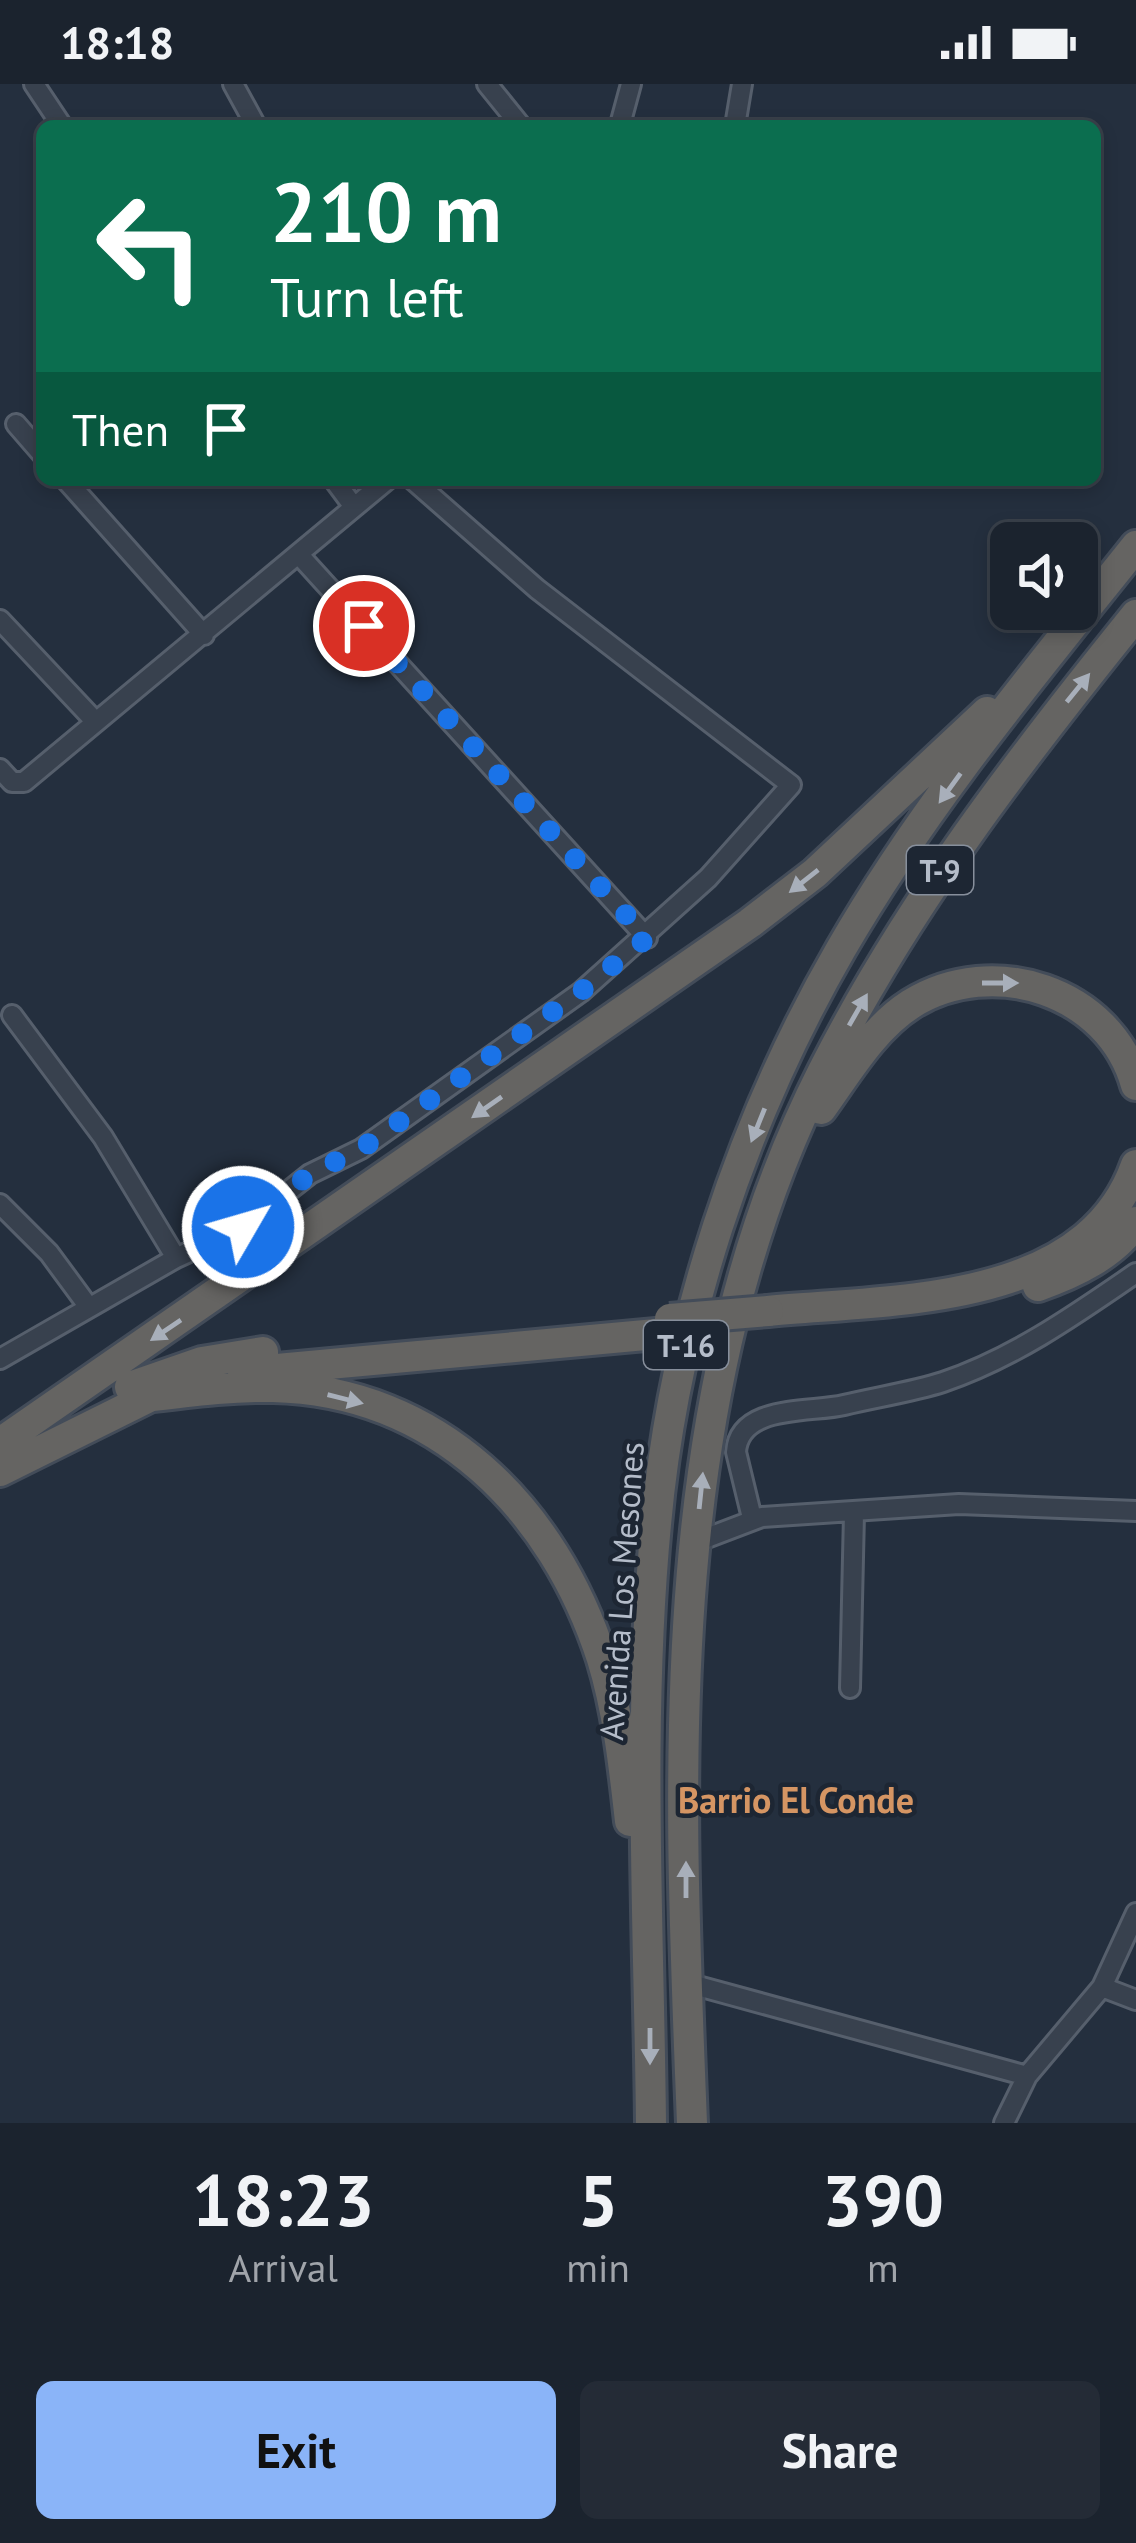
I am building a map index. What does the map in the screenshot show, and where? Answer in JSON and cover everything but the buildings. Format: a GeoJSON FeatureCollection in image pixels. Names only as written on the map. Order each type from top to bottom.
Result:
{"type":"FeatureCollection","features":[{"type":"Feature","properties":{"kind":"highway","name":"Avenida Los Mesones"},"geometry":{"type":"LineString","coordinates":[[651,2123],[646,1675],[656,1522],[677,1384],[717,1229],[783,1060],[840,950],[1045,660],[1136,546]]}},
{"type":"Feature","properties":{"kind":"highway","name":"Avenida Los Mesones"},"geometry":{"type":"LineString","coordinates":[[692,2123],[685,1680],[696,1543],[715,1402],[740,1295],[822,1072],[921,897],[990,797],[1136,616]]}},
{"type":"Feature","properties":{"kind":"highway"},"geometry":{"type":"LineString","coordinates":[[0,1444],[750,923],[815,873],[1045,660]]}},
{"type":"Feature","properties":{"kind":"highway"},"geometry":{"type":"LineString","coordinates":[[789,1152],[883,1031],[909,1006],[941,990],[992,981],[1028,983],[1076,1001],[1109,1035],[1136,1085]]}},
{"type":"Feature","properties":{"kind":"highway"},"geometry":{"type":"LineString","coordinates":[[767,1317],[946,1292],[1058,1260],[1108,1212],[1136,1166]]}},
{"type":"Feature","properties":{"kind":"highway"},"geometry":{"type":"LineString","coordinates":[[0,1471],[146,1397],[187,1382],[290,1365],[668,1326],[963,1308],[1076,1273],[1126,1236],[1136,1222]]}},
{"type":"Feature","properties":{"kind":"highway"},"geometry":{"type":"LineString","coordinates":[[0,1444],[153,1376],[202,1362],[668,1326]]}},
{"type":"Feature","properties":{"kind":"highway"},"geometry":{"type":"LineString","coordinates":[[146,1397],[278,1387],[381,1408],[446,1436],[514,1502],[572,1582],[604,1664],[622,1754],[650,1990]]}},
{"type":"Feature","properties":{"kind":"street"},"geometry":{"type":"LineString","coordinates":[[233,84],[253,120]]}},
{"type":"Feature","properties":{"kind":"street"},"geometry":{"type":"LineString","coordinates":[[487,84],[515,120]]}},
{"type":"Feature","properties":{"kind":"street"},"geometry":{"type":"LineString","coordinates":[[621,120],[631,84]]}},
{"type":"Feature","properties":{"kind":"street"},"geometry":{"type":"LineString","coordinates":[[737,120],[742,84]]}},
{"type":"Feature","properties":{"kind":"street"},"geometry":{"type":"LineString","coordinates":[[43,88],[59,120]]}},
{"type":"Feature","properties":{"kind":"street"},"geometry":{"type":"LineString","coordinates":[[16,424],[36,447]]}},
{"type":"Feature","properties":{"kind":"street"},"geometry":{"type":"LineString","coordinates":[[71,486],[204,635]]}},
{"type":"Feature","properties":{"kind":"street"},"geometry":{"type":"LineString","coordinates":[[338,486],[354,507]]}},
{"type":"Feature","properties":{"kind":"street"},"geometry":{"type":"LineString","coordinates":[[0,769],[19,785],[301,556],[380,486]]}},
{"type":"Feature","properties":{"kind":"street"},"geometry":{"type":"LineString","coordinates":[[0,1359],[176,1258],[243,1227],[310,1174],[361,1149],[580,992],[647,938],[791,785],[537,589],[419,486]]}},
{"type":"Feature","properties":{"kind":"street"},"geometry":{"type":"LineString","coordinates":[[301,556],[647,938]]}},
{"type":"Feature","properties":{"kind":"street"},"geometry":{"type":"LineString","coordinates":[[0,620],[94,720]]}},
{"type":"Feature","properties":{"kind":"street"},"geometry":{"type":"LineString","coordinates":[[12,1015],[103,1137],[176,1258]]}},
{"type":"Feature","properties":{"kind":"street"},"geometry":{"type":"LineString","coordinates":[[0,1204],[49,1253],[88,1306]]}},
{"type":"Feature","properties":{"kind":"street"},"geometry":{"type":"LineString","coordinates":[[752,1518],[736,1453],[740,1437],[751,1425],[779,1413],[845,1405],[962,1375],[1054,1329],[1136,1273]]}},
{"type":"Feature","properties":{"kind":"street"},"geometry":{"type":"LineString","coordinates":[[715,1402],[751,1425]]}},
{"type":"Feature","properties":{"kind":"street"},"geometry":{"type":"LineString","coordinates":[[696,1543],[752,1518],[998,1504],[1136,1510]]}},
{"type":"Feature","properties":{"kind":"street"},"geometry":{"type":"LineString","coordinates":[[850,1688],[854,1514]]}},
{"type":"Feature","properties":{"kind":"street"},"geometry":{"type":"LineString","coordinates":[[1004,2123],[1027,2076],[1102,1987],[1136,1913]]}},
{"type":"Feature","properties":{"kind":"street"},"geometry":{"type":"LineString","coordinates":[[687,1983],[1027,2076]]}},
{"type":"Feature","properties":{"kind":"street"},"geometry":{"type":"LineString","coordinates":[[1102,1987],[1136,2000]]}},
{"type":"Feature","properties":{"kind":"district","name":"Barrio El Conde"},"geometry":{"type":"Point","coordinates":[796,1799]}},
{"type":"Feature","properties":{"kind":"route"},"geometry":{"type":"LineString","coordinates":[[243,1227],[310,1174],[361,1149],[414,1106],[505,1046],[647,938],[364,626]]}}]}
